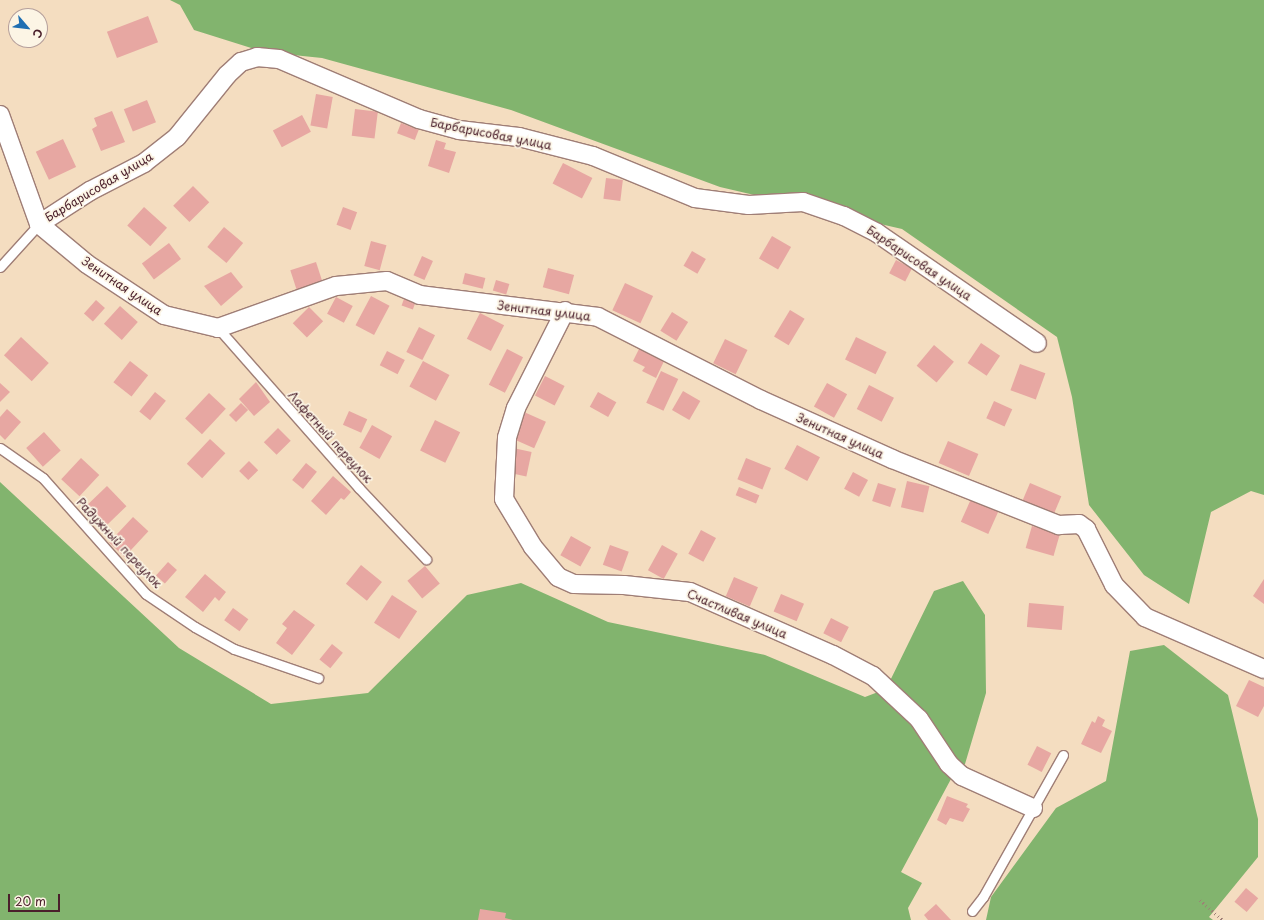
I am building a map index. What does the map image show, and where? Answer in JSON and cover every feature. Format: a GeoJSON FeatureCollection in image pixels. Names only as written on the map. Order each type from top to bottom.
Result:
{"type":"FeatureCollection","features":[{"type":"Feature","properties":{"kind":"street","name":"Барбарисовая улица"},"geometry":{"type":"LineString","coordinates":[[39,224],[90,191],[144,163],[177,137],[237,67],[257,57],[279,59],[419,119],[459,130],[519,137],[593,156],[695,198],[750,205],[803,202],[844,216],[877,233],[1037,343]]}},
{"type":"Feature","properties":{"kind":"street"},"geometry":{"type":"LineString","coordinates":[[0,115],[39,224]]}},
{"type":"Feature","properties":{"kind":"street","name":"Зенитная улица"},"geometry":{"type":"LineString","coordinates":[[39,224],[87,264],[164,315],[218,328],[336,286],[387,281],[420,296],[565,311],[598,317],[761,400],[892,459],[1060,525],[1070,523],[1086,529],[1114,585],[1145,617],[1264,669]]}},
{"type":"Feature","properties":{"kind":"street","name":"Счастливая улица"},"geometry":{"type":"LineString","coordinates":[[565,311],[516,408],[507,438],[504,499],[533,547],[558,577],[574,584],[624,585],[690,592],[833,655],[873,676],[919,719],[949,764],[962,776],[1033,808]]}},
{"type":"Feature","properties":{"kind":"lane"},"geometry":{"type":"LineString","coordinates":[[0,267],[39,224]]}},
{"type":"Feature","properties":{"kind":"lane","name":"Лафетный переулок"},"geometry":{"type":"LineString","coordinates":[[218,328],[359,488],[426,559]]}},
{"type":"Feature","properties":{"kind":"lane","name":"Радужный переулок"},"geometry":{"type":"LineString","coordinates":[[0,448],[43,478],[146,594],[234,649],[318,678]]}},
{"type":"Feature","properties":{"kind":"lane"},"geometry":{"type":"LineString","coordinates":[[972,911],[983,897],[1063,755]]}},
{"type":"Feature","properties":{"kind":"path"},"geometry":{"type":"LineString","coordinates":[[1200,900],[1223,920]]}},
{"type":"Feature","properties":{"kind":"green space"},"geometry":{"type":"Polygon","coordinates":[[[170,0],[1264,0],[1264,495],[1251,491],[1211,512],[1189,604],[1144,575],[1089,505],[1072,397],[1057,337],[902,229],[720,187],[511,110],[322,58],[264,52],[194,30],[180,5],[170,0]]]}},
{"type":"Feature","properties":{"kind":"green space"},"geometry":{"type":"Polygon","coordinates":[[[0,482],[179,648],[271,704],[368,693],[467,595],[521,583],[608,622],[765,655],[865,697],[886,689],[934,591],[963,581],[985,615],[986,693],[965,764],[951,779],[901,872],[922,883],[908,908],[911,920],[0,920],[0,482]]]}},
{"type":"Feature","properties":{"kind":"green space"},"geometry":{"type":"Polygon","coordinates":[[[1164,645],[1228,695],[1258,819],[1258,857],[1209,917],[1213,920],[986,920],[991,897],[1056,808],[1106,781],[1130,651],[1164,645]]]}},
{"type":"Feature","properties":{"kind":"building"},"geometry":{"type":"Polygon","coordinates":[[[148,16],[158,42],[117,58],[107,32],[148,16]]]}},
{"type":"Feature","properties":{"kind":"building"},"geometry":{"type":"Polygon","coordinates":[[[316,94],[333,97],[327,128],[310,126],[316,94]]]}},
{"type":"Feature","properties":{"kind":"building"},"geometry":{"type":"Polygon","coordinates":[[[147,100],[156,122],[133,132],[124,109],[147,100]]]}},
{"type":"Feature","properties":{"kind":"building"},"geometry":{"type":"Polygon","coordinates":[[[355,109],[378,112],[375,139],[352,136],[355,109]]]}},
{"type":"Feature","properties":{"kind":"building"},"geometry":{"type":"Polygon","coordinates":[[[112,111],[125,142],[101,151],[92,129],[97,126],[94,118],[112,111]]]}},
{"type":"Feature","properties":{"kind":"building"},"geometry":{"type":"Polygon","coordinates":[[[302,115],[311,132],[282,147],[273,130],[302,115]]]}},
{"type":"Feature","properties":{"kind":"building"},"geometry":{"type":"Polygon","coordinates":[[[401,123],[419,130],[415,140],[397,133],[401,123]]]}},
{"type":"Feature","properties":{"kind":"building"},"geometry":{"type":"Polygon","coordinates":[[[63,139],[76,167],[49,180],[36,152],[63,139]]]}},
{"type":"Feature","properties":{"kind":"building"},"geometry":{"type":"Polygon","coordinates":[[[436,140],[446,143],[444,149],[456,152],[449,173],[428,166],[436,140]]]}},
{"type":"Feature","properties":{"kind":"building"},"geometry":{"type":"Polygon","coordinates":[[[563,163],[592,178],[582,198],[553,183],[563,163]]]}},
{"type":"Feature","properties":{"kind":"building"},"geometry":{"type":"Polygon","coordinates":[[[606,178],[623,180],[620,201],[603,199],[606,178]]]}},
{"type":"Feature","properties":{"kind":"building"},"geometry":{"type":"Polygon","coordinates":[[[193,186],[209,202],[189,222],[173,206],[193,186]]]}},
{"type":"Feature","properties":{"kind":"building"},"geometry":{"type":"Polygon","coordinates":[[[144,207],[167,228],[150,246],[127,226],[144,207]]]}},
{"type":"Feature","properties":{"kind":"building"},"geometry":{"type":"Polygon","coordinates":[[[343,207],[357,212],[351,230],[337,225],[343,207]]]}},
{"type":"Feature","properties":{"kind":"building"},"geometry":{"type":"Polygon","coordinates":[[[224,227],[243,243],[226,263],[207,247],[224,227]]]}},
{"type":"Feature","properties":{"kind":"building"},"geometry":{"type":"Polygon","coordinates":[[[772,236],[791,247],[778,270],[759,259],[772,236]]]}},
{"type":"Feature","properties":{"kind":"building"},"geometry":{"type":"Polygon","coordinates":[[[371,241],[386,245],[380,270],[364,266],[371,241]]]}},
{"type":"Feature","properties":{"kind":"building"},"geometry":{"type":"Polygon","coordinates":[[[169,243],[181,259],[154,279],[142,263],[169,243]]]}},
{"type":"Feature","properties":{"kind":"building"},"geometry":{"type":"Polygon","coordinates":[[[692,251],[706,259],[697,274],[684,266],[692,251]]]}},
{"type":"Feature","properties":{"kind":"building"},"geometry":{"type":"Polygon","coordinates":[[[422,256],[433,261],[424,280],[413,275],[422,256]]]}},
{"type":"Feature","properties":{"kind":"building"},"geometry":{"type":"Polygon","coordinates":[[[896,260],[912,268],[905,282],[889,273],[896,260]]]}},
{"type":"Feature","properties":{"kind":"building"},"geometry":{"type":"Polygon","coordinates":[[[316,262],[323,284],[297,292],[290,270],[316,262]]]}},
{"type":"Feature","properties":{"kind":"building"},"geometry":{"type":"Polygon","coordinates":[[[548,268],[574,275],[569,294],[543,287],[548,268]]]}},
{"type":"Feature","properties":{"kind":"building"},"geometry":{"type":"Polygon","coordinates":[[[231,272],[243,287],[221,306],[204,286],[231,272]]]}},
{"type":"Feature","properties":{"kind":"building"},"geometry":{"type":"Polygon","coordinates":[[[465,273],[485,278],[483,289],[462,284],[465,273]]]}},
{"type":"Feature","properties":{"kind":"building"},"geometry":{"type":"Polygon","coordinates":[[[496,280],[509,284],[506,295],[493,291],[496,280]]]}},
{"type":"Feature","properties":{"kind":"building"},"geometry":{"type":"Polygon","coordinates":[[[625,283],[653,296],[640,323],[612,310],[625,283]]]}},
{"type":"Feature","properties":{"kind":"building"},"geometry":{"type":"Polygon","coordinates":[[[371,296],[390,306],[374,335],[356,325],[371,296]]]}},
{"type":"Feature","properties":{"kind":"building"},"geometry":{"type":"Polygon","coordinates":[[[405,296],[416,300],[413,310],[402,305],[405,296]]]}},
{"type":"Feature","properties":{"kind":"building"},"geometry":{"type":"Polygon","coordinates":[[[336,297],[353,306],[344,323],[327,314],[336,297]]]}},
{"type":"Feature","properties":{"kind":"building"},"geometry":{"type":"Polygon","coordinates":[[[96,300],[105,308],[93,321],[84,313],[96,300]]]}},
{"type":"Feature","properties":{"kind":"building"},"geometry":{"type":"Polygon","coordinates":[[[120,306],[138,322],[122,340],[104,324],[120,306]]]}},
{"type":"Feature","properties":{"kind":"building"},"geometry":{"type":"Polygon","coordinates":[[[309,307],[323,321],[307,337],[293,323],[309,307]]]}},
{"type":"Feature","properties":{"kind":"building"},"geometry":{"type":"Polygon","coordinates":[[[790,310],[805,319],[789,345],[774,337],[790,310]]]}},
{"type":"Feature","properties":{"kind":"building"},"geometry":{"type":"Polygon","coordinates":[[[672,312],[688,322],[676,341],[660,331],[672,312]]]}},
{"type":"Feature","properties":{"kind":"building"},"geometry":{"type":"Polygon","coordinates":[[[480,313],[504,325],[491,351],[467,339],[480,313]]]}},
{"type":"Feature","properties":{"kind":"building"},"geometry":{"type":"Polygon","coordinates":[[[419,327],[435,335],[422,360],[406,352],[419,327]]]}},
{"type":"Feature","properties":{"kind":"building"},"geometry":{"type":"Polygon","coordinates":[[[21,337],[49,363],[32,381],[4,355],[21,337]]]}},
{"type":"Feature","properties":{"kind":"building"},"geometry":{"type":"Polygon","coordinates":[[[856,337],[887,352],[876,374],[845,359],[856,337]]]}},
{"type":"Feature","properties":{"kind":"building"},"geometry":{"type":"Polygon","coordinates":[[[725,339],[747,350],[736,374],[713,363],[725,339]]]}},
{"type":"Feature","properties":{"kind":"building"},"geometry":{"type":"Polygon","coordinates":[[[981,343],[1000,356],[987,376],[968,363],[981,343]]]}},
{"type":"Feature","properties":{"kind":"building"},"geometry":{"type":"Polygon","coordinates":[[[641,345],[666,357],[656,378],[642,371],[645,367],[633,361],[641,345]]]}},
{"type":"Feature","properties":{"kind":"building"},"geometry":{"type":"Polygon","coordinates":[[[934,345],[954,362],[937,382],[917,366],[934,345]]]}},
{"type":"Feature","properties":{"kind":"building"},"geometry":{"type":"Polygon","coordinates":[[[507,349],[523,357],[505,393],[489,385],[507,349]]]}},
{"type":"Feature","properties":{"kind":"building"},"geometry":{"type":"Polygon","coordinates":[[[387,351],[405,360],[398,374],[380,365],[387,351]]]}},
{"type":"Feature","properties":{"kind":"building"},"geometry":{"type":"Polygon","coordinates":[[[130,361],[148,375],[132,396],[113,382],[130,361]]]}},
{"type":"Feature","properties":{"kind":"building"},"geometry":{"type":"Polygon","coordinates":[[[423,361],[449,375],[436,401],[409,387],[423,361]]]}},
{"type":"Feature","properties":{"kind":"building"},"geometry":{"type":"Polygon","coordinates":[[[1020,364],[1045,373],[1036,400],[1010,390],[1020,364]]]}},
{"type":"Feature","properties":{"kind":"building"},"geometry":{"type":"Polygon","coordinates":[[[661,371],[678,379],[663,411],[646,403],[661,371]]]}},
{"type":"Feature","properties":{"kind":"building"},"geometry":{"type":"Polygon","coordinates":[[[545,376],[565,386],[555,406],[535,396],[545,376]]]}},
{"type":"Feature","properties":{"kind":"building"},"geometry":{"type":"Polygon","coordinates":[[[256,382],[270,402],[254,416],[239,399],[256,382]]]}},
{"type":"Feature","properties":{"kind":"building"},"geometry":{"type":"Polygon","coordinates":[[[0,383],[10,392],[0,402],[0,383]]]}},
{"type":"Feature","properties":{"kind":"building"},"geometry":{"type":"Polygon","coordinates":[[[827,383],[847,394],[834,418],[814,407],[827,383]]]}},
{"type":"Feature","properties":{"kind":"building"},"geometry":{"type":"Polygon","coordinates":[[[869,385],[894,398],[882,422],[857,409],[869,385]]]}},
{"type":"Feature","properties":{"kind":"building"},"geometry":{"type":"Polygon","coordinates":[[[683,391],[700,401],[689,420],[672,410],[683,391]]]}},
{"type":"Feature","properties":{"kind":"building"},"geometry":{"type":"Polygon","coordinates":[[[155,392],[166,401],[150,420],[139,411],[155,392]]]}},
{"type":"Feature","properties":{"kind":"building"},"geometry":{"type":"Polygon","coordinates":[[[598,392],[616,402],[608,417],[590,407],[598,392]]]}},
{"type":"Feature","properties":{"kind":"building"},"geometry":{"type":"Polygon","coordinates":[[[209,393],[226,409],[202,434],[185,419],[209,393]]]}},
{"type":"Feature","properties":{"kind":"building"},"geometry":{"type":"Polygon","coordinates":[[[994,401],[1012,409],[1005,426],[986,418],[994,401]]]}},
{"type":"Feature","properties":{"kind":"building"},"geometry":{"type":"Polygon","coordinates":[[[241,403],[248,410],[236,422],[229,415],[241,403]]]}},
{"type":"Feature","properties":{"kind":"building"},"geometry":{"type":"Polygon","coordinates":[[[7,409],[21,422],[5,440],[0,435],[0,417],[7,409]]]}},
{"type":"Feature","properties":{"kind":"building"},"geometry":{"type":"Polygon","coordinates":[[[349,411],[367,419],[361,433],[343,425],[349,411]]]}},
{"type":"Feature","properties":{"kind":"building"},"geometry":{"type":"Polygon","coordinates":[[[524,412],[546,422],[534,448],[512,438],[524,412]]]}},
{"type":"Feature","properties":{"kind":"building"},"geometry":{"type":"Polygon","coordinates":[[[435,420],[460,432],[445,463],[420,451],[435,420]]]}},
{"type":"Feature","properties":{"kind":"building"},"geometry":{"type":"Polygon","coordinates":[[[372,425],[392,436],[380,459],[359,448],[372,425]]]}},
{"type":"Feature","properties":{"kind":"building"},"geometry":{"type":"Polygon","coordinates":[[[278,428],[291,441],[277,455],[264,442],[278,428]]]}},
{"type":"Feature","properties":{"kind":"building"},"geometry":{"type":"Polygon","coordinates":[[[44,432],[61,451],[43,467],[26,448],[44,432]]]}},
{"type":"Feature","properties":{"kind":"building"},"geometry":{"type":"Polygon","coordinates":[[[210,439],[225,453],[202,478],[187,464],[210,439]]]}},
{"type":"Feature","properties":{"kind":"building"},"geometry":{"type":"Polygon","coordinates":[[[948,441],[978,454],[969,476],[939,463],[948,441]]]}},
{"type":"Feature","properties":{"kind":"building"},"geometry":{"type":"Polygon","coordinates":[[[797,445],[820,457],[807,481],[784,469],[797,445]]]}},
{"type":"Feature","properties":{"kind":"building"},"geometry":{"type":"Polygon","coordinates":[[[513,448],[532,452],[526,476],[508,472],[513,448]]]}},
{"type":"Feature","properties":{"kind":"building"},"geometry":{"type":"Polygon","coordinates":[[[81,458],[99,475],[80,496],[61,479],[81,458]]]}},
{"type":"Feature","properties":{"kind":"building"},"geometry":{"type":"Polygon","coordinates":[[[746,458],[771,468],[762,489],[737,479],[746,458]]]}},
{"type":"Feature","properties":{"kind":"building"},"geometry":{"type":"Polygon","coordinates":[[[249,461],[258,470],[248,480],[239,471],[249,461]]]}},
{"type":"Feature","properties":{"kind":"building"},"geometry":{"type":"Polygon","coordinates":[[[306,463],[317,472],[303,489],[292,480],[306,463]]]}},
{"type":"Feature","properties":{"kind":"building"},"geometry":{"type":"Polygon","coordinates":[[[853,472],[868,480],[859,497],[844,489],[853,472]]]}},
{"type":"Feature","properties":{"kind":"building"},"geometry":{"type":"Polygon","coordinates":[[[333,476],[351,492],[344,500],[341,498],[326,515],[311,501],[333,476]]]}},
{"type":"Feature","properties":{"kind":"building"},"geometry":{"type":"Polygon","coordinates":[[[907,481],[929,486],[923,512],[901,507],[907,481]]]}},
{"type":"Feature","properties":{"kind":"building"},"geometry":{"type":"Polygon","coordinates":[[[878,483],[896,489],[890,507],[872,501],[878,483]]]}},
{"type":"Feature","properties":{"kind":"building"},"geometry":{"type":"Polygon","coordinates":[[[1030,483],[1061,496],[1054,514],[1023,500],[1030,483]]]}},
{"type":"Feature","properties":{"kind":"building"},"geometry":{"type":"Polygon","coordinates":[[[107,486],[126,506],[105,527],[85,507],[107,486]]]}},
{"type":"Feature","properties":{"kind":"building"},"geometry":{"type":"Polygon","coordinates":[[[739,487],[759,495],[756,504],[736,495],[739,487]]]}},
{"type":"Feature","properties":{"kind":"building"},"geometry":{"type":"Polygon","coordinates":[[[971,499],[998,511],[988,534],[961,522],[971,499]]]}},
{"type":"Feature","properties":{"kind":"building"},"geometry":{"type":"Polygon","coordinates":[[[133,517],[148,531],[124,557],[109,543],[133,517]]]}},
{"type":"Feature","properties":{"kind":"building"},"geometry":{"type":"Polygon","coordinates":[[[1032,526],[1060,534],[1054,556],[1026,548],[1032,526]]]}},
{"type":"Feature","properties":{"kind":"building"},"geometry":{"type":"Polygon","coordinates":[[[701,530],[716,538],[703,562],[688,554],[701,530]]]}},
{"type":"Feature","properties":{"kind":"building"},"geometry":{"type":"Polygon","coordinates":[[[571,536],[591,547],[580,566],[560,555],[571,536]]]}},
{"type":"Feature","properties":{"kind":"building"},"geometry":{"type":"Polygon","coordinates":[[[610,545],[629,552],[622,572],[603,565],[610,545]]]}},
{"type":"Feature","properties":{"kind":"building"},"geometry":{"type":"Polygon","coordinates":[[[662,545],[678,554],[664,579],[648,570],[662,545]]]}},
{"type":"Feature","properties":{"kind":"building"},"geometry":{"type":"Polygon","coordinates":[[[168,562],[177,570],[165,583],[156,575],[168,562]]]}},
{"type":"Feature","properties":{"kind":"building"},"geometry":{"type":"Polygon","coordinates":[[[361,565],[382,582],[367,601],[346,584],[361,565]]]}},
{"type":"Feature","properties":{"kind":"building"},"geometry":{"type":"Polygon","coordinates":[[[425,566],[440,584],[422,598],[407,581],[425,566]]]}},
{"type":"Feature","properties":{"kind":"building"},"geometry":{"type":"Polygon","coordinates":[[[205,574],[226,592],[219,601],[215,597],[203,612],[185,597],[205,574]]]}},
{"type":"Feature","properties":{"kind":"building"},"geometry":{"type":"Polygon","coordinates":[[[734,577],[758,587],[750,606],[726,596],[734,577]]]}},
{"type":"Feature","properties":{"kind":"building"},"geometry":{"type":"Polygon","coordinates":[[[1264,579],[1264,604],[1253,596],[1264,579]]]}},
{"type":"Feature","properties":{"kind":"building"},"geometry":{"type":"Polygon","coordinates":[[[781,594],[804,604],[797,621],[774,611],[781,594]]]}},
{"type":"Feature","properties":{"kind":"building"},"geometry":{"type":"Polygon","coordinates":[[[392,595],[417,611],[399,639],[374,623],[392,595]]]}},
{"type":"Feature","properties":{"kind":"building"},"geometry":{"type":"Polygon","coordinates":[[[1029,603],[1064,606],[1062,630],[1027,627],[1029,603]]]}},
{"type":"Feature","properties":{"kind":"building"},"geometry":{"type":"Polygon","coordinates":[[[233,608],[248,619],[240,631],[224,620],[233,608]]]}},
{"type":"Feature","properties":{"kind":"building"},"geometry":{"type":"Polygon","coordinates":[[[294,610],[315,625],[292,655],[276,643],[287,628],[282,624],[294,610]]]}},
{"type":"Feature","properties":{"kind":"building"},"geometry":{"type":"Polygon","coordinates":[[[831,618],[849,627],[841,642],[823,633],[831,618]]]}},
{"type":"Feature","properties":{"kind":"building"},"geometry":{"type":"Polygon","coordinates":[[[332,644],[343,653],[330,668],[319,660],[332,644]]]}},
{"type":"Feature","properties":{"kind":"building"},"geometry":{"type":"Polygon","coordinates":[[[1249,680],[1264,687],[1264,706],[1258,717],[1236,706],[1249,680]]]}},
{"type":"Feature","properties":{"kind":"building"},"geometry":{"type":"Polygon","coordinates":[[[1098,716],[1105,720],[1102,726],[1112,731],[1101,753],[1081,744],[1092,721],[1095,723],[1098,716]]]}},
{"type":"Feature","properties":{"kind":"building"},"geometry":{"type":"Polygon","coordinates":[[[1037,746],[1051,753],[1042,772],[1027,765],[1037,746]]]}},
{"type":"Feature","properties":{"kind":"building"},"geometry":{"type":"Polygon","coordinates":[[[947,796],[968,804],[966,807],[970,809],[963,822],[950,818],[946,825],[937,820],[947,796]]]}},
{"type":"Feature","properties":{"kind":"building"},"geometry":{"type":"Polygon","coordinates":[[[1246,888],[1258,898],[1247,912],[1234,902],[1246,888]]]}},
{"type":"Feature","properties":{"kind":"building"},"geometry":{"type":"Polygon","coordinates":[[[936,904],[951,920],[928,920],[924,915],[936,904]]]}},
{"type":"Feature","properties":{"kind":"building"},"geometry":{"type":"Polygon","coordinates":[[[480,909],[506,913],[505,918],[513,920],[478,920],[480,909]]]}}]}
